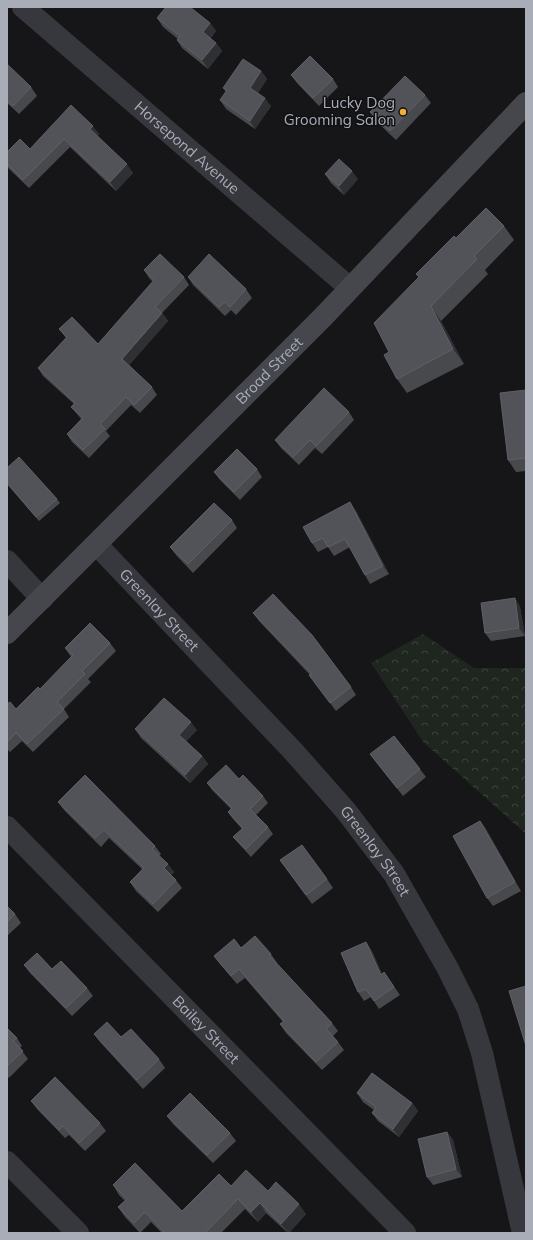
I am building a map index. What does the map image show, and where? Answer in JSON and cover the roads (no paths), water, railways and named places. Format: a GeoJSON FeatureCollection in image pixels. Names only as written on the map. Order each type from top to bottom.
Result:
{"type":"FeatureCollection","features":[{"type":"Feature","properties":{"kind":"main road","name":"Broad Street"},"geometry":{"type":"LineString","coordinates":[[7,633],[97,545],[350,288],[526,103]]}},
{"type":"Feature","properties":{"kind":"street","name":"Horsepond Avenue"},"geometry":{"type":"LineString","coordinates":[[23,7],[350,288]]}},
{"type":"Feature","properties":{"kind":"street","name":"Greenlay Street"},"geometry":{"type":"LineString","coordinates":[[97,545],[293,751],[346,811],[394,874],[447,967],[468,1009],[482,1053],[523,1233]]}},
{"type":"Feature","properties":{"kind":"street"},"geometry":{"type":"LineString","coordinates":[[7,561],[42,599]]}},
{"type":"Feature","properties":{"kind":"street","name":"Bailey Street"},"geometry":{"type":"LineString","coordinates":[[7,827],[405,1233]]}},
{"type":"Feature","properties":{"kind":"street"},"geometry":{"type":"LineString","coordinates":[[7,1162],[78,1233]]}},
{"type":"Feature","properties":{"kind":"place","name":"Lucky Dog Grooming Salon"},"geometry":{"type":"Point","coordinates":[403,112]}}]}
